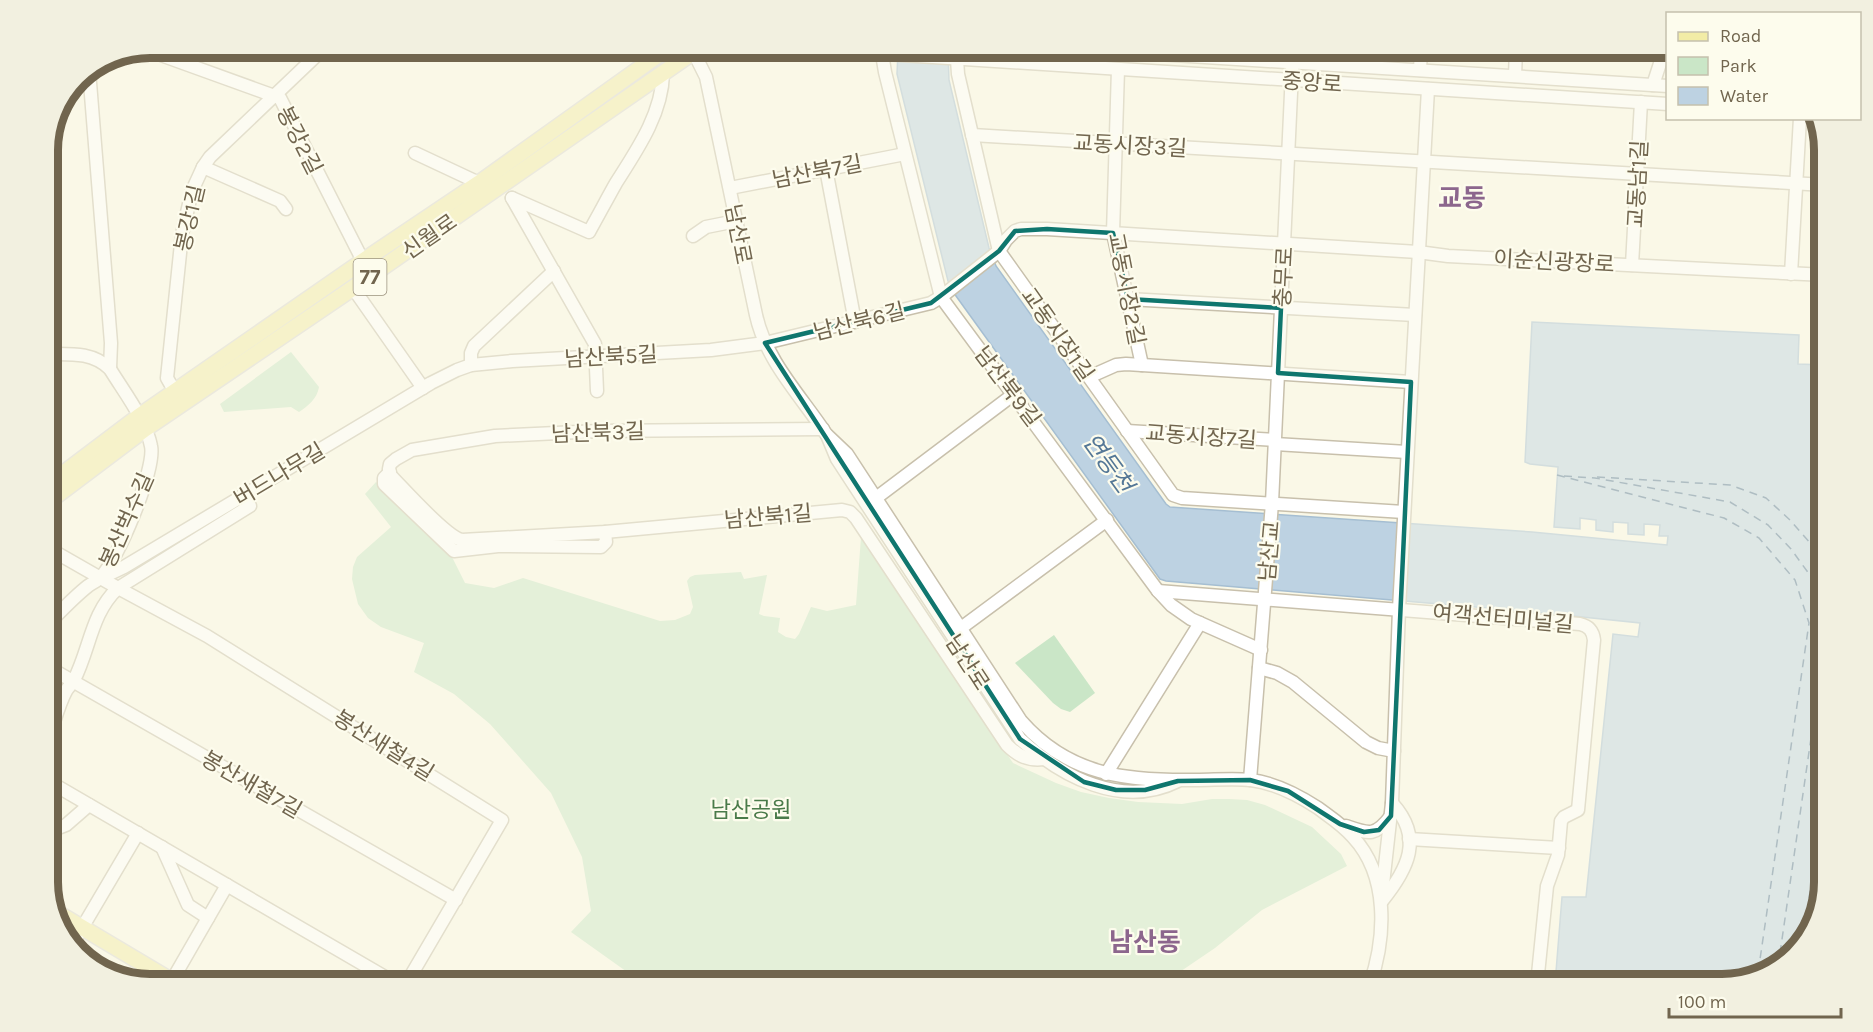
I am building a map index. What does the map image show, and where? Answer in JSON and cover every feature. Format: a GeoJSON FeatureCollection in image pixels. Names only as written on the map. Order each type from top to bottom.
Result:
{"type":"FeatureCollection","features":[{"type":"Feature","properties":{"kind":"main road","name":"신월로"},"geometry":{"type":"LineString","coordinates":[[59,493],[175,392],[479,183],[654,58]]}},
{"type":"Feature","properties":{"kind":"main road","name":"신월로"},"geometry":{"type":"LineString","coordinates":[[59,478],[354,288],[686,58]]}},
{"type":"Feature","properties":{"kind":"main road"},"geometry":{"type":"LineString","coordinates":[[66,918],[158,974]]}},
{"type":"Feature","properties":{"kind":"street","name":"봉강2길"},"geometry":{"type":"LineString","coordinates":[[169,58],[280,98],[363,261]]}},
{"type":"Feature","properties":{"kind":"street","name":"봉강1길"},"geometry":{"type":"LineString","coordinates":[[175,392],[167,378],[179,258],[189,202],[203,167],[210,157],[314,58]]}},
{"type":"Feature","properties":{"kind":"street","name":"남산로"},"geometry":{"type":"LineString","coordinates":[[696,58],[706,77],[756,315],[765,344],[825,432],[847,454],[1029,729],[1049,746],[1089,769],[1131,778],[1178,781],[1250,780],[1276,786],[1300,797],[1340,824],[1365,853],[1374,870],[1381,902],[1379,952],[1373,974]]}},
{"type":"Feature","properties":{"kind":"street","name":"남산북9길"},"geometry":{"type":"LineString","coordinates":[[888,58],[905,154],[945,294],[1014,394],[1158,591],[1178,610],[1200,623],[1261,650]]}},
{"type":"Feature","properties":{"kind":"street","name":"중앙로"},"geometry":{"type":"LineString","coordinates":[[940,58],[1666,104]]}},
{"type":"Feature","properties":{"kind":"street","name":"충무로"},"geometry":{"type":"LineString","coordinates":[[1272,503],[1293,58]]}},
{"type":"Feature","properties":{"kind":"street"},"geometry":{"type":"LineString","coordinates":[[1311,58],[1420,70],[1666,86]]}},
{"type":"Feature","properties":{"kind":"street"},"geometry":{"type":"LineString","coordinates":[[1420,70],[1421,58]]}},
{"type":"Feature","properties":{"kind":"street"},"geometry":{"type":"LineString","coordinates":[[1515,76],[1516,58]]}},
{"type":"Feature","properties":{"kind":"street"},"geometry":{"type":"LineString","coordinates":[[1653,85],[1662,58]]}},
{"type":"Feature","properties":{"kind":"street","name":"교동시장1길"},"geometry":{"type":"LineString","coordinates":[[957,59],[958,74],[999,251],[1175,496],[1404,516]]}},
{"type":"Feature","properties":{"kind":"street","name":"교동시장2길"},"geometry":{"type":"LineString","coordinates":[[1118,69],[1113,233],[1142,365]]}},
{"type":"Feature","properties":{"kind":"street"},"geometry":{"type":"LineString","coordinates":[[512,198],[589,232],[640,146],[651,123],[661,94],[663,74]]}},
{"type":"Feature","properties":{"kind":"street"},"geometry":{"type":"LineString","coordinates":[[90,81],[110,339],[110,369]]}},
{"type":"Feature","properties":{"kind":"street"},"geometry":{"type":"LineString","coordinates":[[1158,591],[1399,609],[1428,89]]}},
{"type":"Feature","properties":{"kind":"street","name":"교동남1길"},"geometry":{"type":"LineString","coordinates":[[1632,265],[1641,102]]}},
{"type":"Feature","properties":{"kind":"street"},"geometry":{"type":"LineString","coordinates":[[1791,274],[1800,120]]}},
{"type":"Feature","properties":{"kind":"street","name":"교동시장3길"},"geometry":{"type":"LineString","coordinates":[[972,135],[1814,185]]}},
{"type":"Feature","properties":{"kind":"street"},"geometry":{"type":"LineString","coordinates":[[415,153],[479,183]]}},
{"type":"Feature","properties":{"kind":"street","name":"남산북7길"},"geometry":{"type":"LineString","coordinates":[[730,188],[905,154]]}},
{"type":"Feature","properties":{"kind":"street"},"geometry":{"type":"LineString","coordinates":[[203,167],[280,201],[286,209]]}},
{"type":"Feature","properties":{"kind":"street"},"geometry":{"type":"LineString","coordinates":[[826,169],[855,322]]}},
{"type":"Feature","properties":{"kind":"street"},"geometry":{"type":"LineString","coordinates":[[504,184],[595,344],[597,390]]}},
{"type":"Feature","properties":{"kind":"street"},"geometry":{"type":"LineString","coordinates":[[693,236],[706,227],[736,221]]}},
{"type":"Feature","properties":{"kind":"street","name":"남산북6길"},"geometry":{"type":"LineString","coordinates":[[765,344],[931,303],[999,251],[1012,233],[1022,229],[1113,233]]}},
{"type":"Feature","properties":{"kind":"street","name":"이순신광장로"},"geometry":{"type":"LineString","coordinates":[[1113,233],[1418,252],[1448,256],[1814,275]]}},
{"type":"Feature","properties":{"kind":"street"},"geometry":{"type":"LineString","coordinates":[[471,365],[471,353],[474,346],[554,271]]}},
{"type":"Feature","properties":{"kind":"street"},"geometry":{"type":"LineString","coordinates":[[354,288],[423,388]]}},
{"type":"Feature","properties":{"kind":"street"},"geometry":{"type":"LineString","coordinates":[[1128,299],[1415,315]]}},
{"type":"Feature","properties":{"kind":"street","name":"남산북5길"},"geometry":{"type":"LineString","coordinates":[[457,370],[471,365],[711,350],[765,344]]}},
{"type":"Feature","properties":{"kind":"street"},"geometry":{"type":"LineString","coordinates":[[59,354],[91,356],[110,369]]}},
{"type":"Feature","properties":{"kind":"street"},"geometry":{"type":"LineString","coordinates":[[1089,378],[1119,364],[1411,382]]}},
{"type":"Feature","properties":{"kind":"street","name":"봉산벅수길"},"geometry":{"type":"LineString","coordinates":[[59,614],[88,586],[100,578],[119,548],[148,475],[152,450],[142,423],[110,369]]}},
{"type":"Feature","properties":{"kind":"street","name":"버드나무길"},"geometry":{"type":"LineString","coordinates":[[100,578],[124,567],[423,388],[457,370]]}},
{"type":"Feature","properties":{"kind":"street"},"geometry":{"type":"LineString","coordinates":[[876,498],[1014,394]]}},
{"type":"Feature","properties":{"kind":"street","name":"남산북3길"},"geometry":{"type":"LineString","coordinates":[[605,532],[606,542],[601,547],[498,546],[454,551],[384,484],[384,478],[390,474],[390,464],[412,450],[495,436],[600,431],[825,432]]}},
{"type":"Feature","properties":{"kind":"street","name":"교동시장7길"},"geometry":{"type":"LineString","coordinates":[[1127,431],[1407,452]]}},
{"type":"Feature","properties":{"kind":"street","name":"남산로"},"geometry":{"type":"LineString","coordinates":[[825,432],[837,459],[1020,739],[1044,759],[1084,782],[1116,790],[1145,790],[1178,781]]}},
{"type":"Feature","properties":{"kind":"street"},"geometry":{"type":"LineString","coordinates":[[59,703],[73,682],[101,609],[118,588],[250,506],[243,495]]}},
{"type":"Feature","properties":{"kind":"street","name":"남산교"},"geometry":{"type":"LineString","coordinates":[[1265,599],[1272,503]]}},
{"type":"Feature","properties":{"kind":"street","name":"남산북1길"},"geometry":{"type":"LineString","coordinates":[[605,532],[831,511],[850,512],[1007,745],[1023,757],[1034,760],[1044,759]]}},
{"type":"Feature","properties":{"kind":"street"},"geometry":{"type":"LineString","coordinates":[[961,628],[1107,520]]}},
{"type":"Feature","properties":{"kind":"street","name":"봉산새철4길"},"geometry":{"type":"LineString","coordinates":[[59,554],[207,636],[502,820],[412,974]]}},
{"type":"Feature","properties":{"kind":"street"},"geometry":{"type":"LineString","coordinates":[[1250,780],[1265,599]]}},
{"type":"Feature","properties":{"kind":"street","name":"여객선터미널길"},"geometry":{"type":"LineString","coordinates":[[1381,902],[1392,803],[1399,609],[1580,624],[1592,631],[1594,640],[1578,810],[1561,819],[1559,848]]}},
{"type":"Feature","properties":{"kind":"street"},"geometry":{"type":"LineString","coordinates":[[1106,774],[1200,623]]}},
{"type":"Feature","properties":{"kind":"street"},"geometry":{"type":"LineString","coordinates":[[1259,668],[1277,673],[1293,682],[1366,742],[1378,748],[1394,751]]}},
{"type":"Feature","properties":{"kind":"street","name":"봉산새철7길"},"geometry":{"type":"LineString","coordinates":[[59,674],[456,900]]}},
{"type":"Feature","properties":{"kind":"street"},"geometry":{"type":"LineString","coordinates":[[59,787],[380,974]]}},
{"type":"Feature","properties":{"kind":"street"},"geometry":{"type":"LineString","coordinates":[[1381,902],[1399,879],[1407,858],[1409,839],[1405,821],[1401,812],[1392,803]]}},
{"type":"Feature","properties":{"kind":"street"},"geometry":{"type":"LineString","coordinates":[[59,828],[66,825],[90,805]]}},
{"type":"Feature","properties":{"kind":"street"},"geometry":{"type":"LineString","coordinates":[[1340,824],[1364,832],[1373,832],[1381,829],[1390,816]]}},
{"type":"Feature","properties":{"kind":"street"},"geometry":{"type":"LineString","coordinates":[[77,937],[138,833]]}},
{"type":"Feature","properties":{"kind":"street"},"geometry":{"type":"LineString","coordinates":[[1409,839],[1559,848],[1558,857],[1547,882],[1538,974]]}},
{"type":"Feature","properties":{"kind":"street"},"geometry":{"type":"LineString","coordinates":[[162,847],[188,905],[208,918]]}},
{"type":"Feature","properties":{"kind":"street"},"geometry":{"type":"LineString","coordinates":[[178,974],[227,885]]}},
{"type":"Feature","properties":{"kind":"highlighted area"},"geometry":{"type":"Polygon","coordinates":[[[1047,229],[1113,233],[1128,299],[1281,308],[1278,373],[1411,382],[1391,816],[1379,830],[1364,832],[1340,824],[1288,791],[1250,780],[1178,781],[1145,790],[1116,790],[1084,782],[1020,739],[765,343],[931,303],[999,251],[1015,231],[1047,229]]]}},
{"type":"Feature","properties":{"kind":"green space"},"geometry":{"type":"Polygon","coordinates":[[[1814,289],[1814,350],[1813,350],[1814,289]]]}},
{"type":"Feature","properties":{"kind":"green space"},"geometry":{"type":"Polygon","coordinates":[[[291,352],[319,387],[309,405],[299,412],[291,407],[224,412],[220,404],[291,352]]]}},
{"type":"Feature","properties":{"kind":"green space","name":"남산공원"},"geometry":{"type":"Polygon","coordinates":[[[376,482],[451,555],[465,583],[494,588],[523,578],[660,621],[675,620],[690,614],[693,607],[687,581],[690,577],[741,572],[744,579],[767,575],[759,614],[780,618],[778,632],[795,639],[811,607],[827,611],[856,605],[861,537],[1013,763],[1056,783],[1081,792],[1109,798],[1182,804],[1229,799],[1247,800],[1265,805],[1312,827],[1341,854],[1347,866],[1262,910],[1215,948],[1177,974],[630,974],[571,932],[591,911],[582,857],[551,793],[490,724],[454,694],[414,672],[424,643],[381,627],[368,618],[358,604],[352,579],[357,557],[391,527],[365,494],[376,482]]]}},
{"type":"Feature","properties":{"kind":"green space"},"geometry":{"type":"Polygon","coordinates":[[[1054,635],[1095,693],[1070,712],[1053,703],[1015,663],[1054,635]]]}},
{"type":"Feature","properties":{"kind":"water","name":"연등천"},"geometry":{"type":"Polygon","coordinates":[[[898,58],[948,58],[949,80],[989,248],[996,266],[1170,507],[1532,532],[1667,545],[1668,536],[1659,536],[1660,525],[1644,524],[1644,535],[1628,534],[1628,523],[1613,522],[1613,532],[1596,530],[1596,520],[1580,518],[1580,529],[1554,527],[1558,467],[1525,462],[1532,322],[1799,335],[1798,364],[1814,365],[1814,882],[1810,911],[1792,942],[1774,958],[1763,964],[1735,973],[1556,974],[1562,897],[1586,897],[1613,634],[1638,637],[1640,623],[1160,579],[956,296],[948,281],[897,74],[898,58]]]}},
{"type":"Feature","properties":{"kind":"ferry route"},"geometry":{"type":"LineString","coordinates":[[1557,475],[1724,518],[1759,538],[1795,580],[1809,623],[1759,965]]}},
{"type":"Feature","properties":{"kind":"ferry route"},"geometry":{"type":"LineString","coordinates":[[1564,476],[1595,478],[1730,502],[1768,525],[1791,549],[1814,581]]}},
{"type":"Feature","properties":{"kind":"ferry route"},"geometry":{"type":"LineString","coordinates":[[1597,477],[1730,485],[1766,498],[1790,520],[1814,547]]}},
{"type":"Feature","properties":{"kind":"ferry route"},"geometry":{"type":"LineString","coordinates":[[1780,953],[1814,717]]}},
{"type":"Feature","properties":{"kind":"ferry route"},"geometry":{"type":"LineString","coordinates":[[1806,920],[1814,864]]}},
{"type":"Feature","properties":{"kind":"district","name":"교동"},"geometry":{"type":"Point","coordinates":[1462,198]}},
{"type":"Feature","properties":{"kind":"district","name":"남산동"},"geometry":{"type":"Point","coordinates":[1145,942]}}]}
